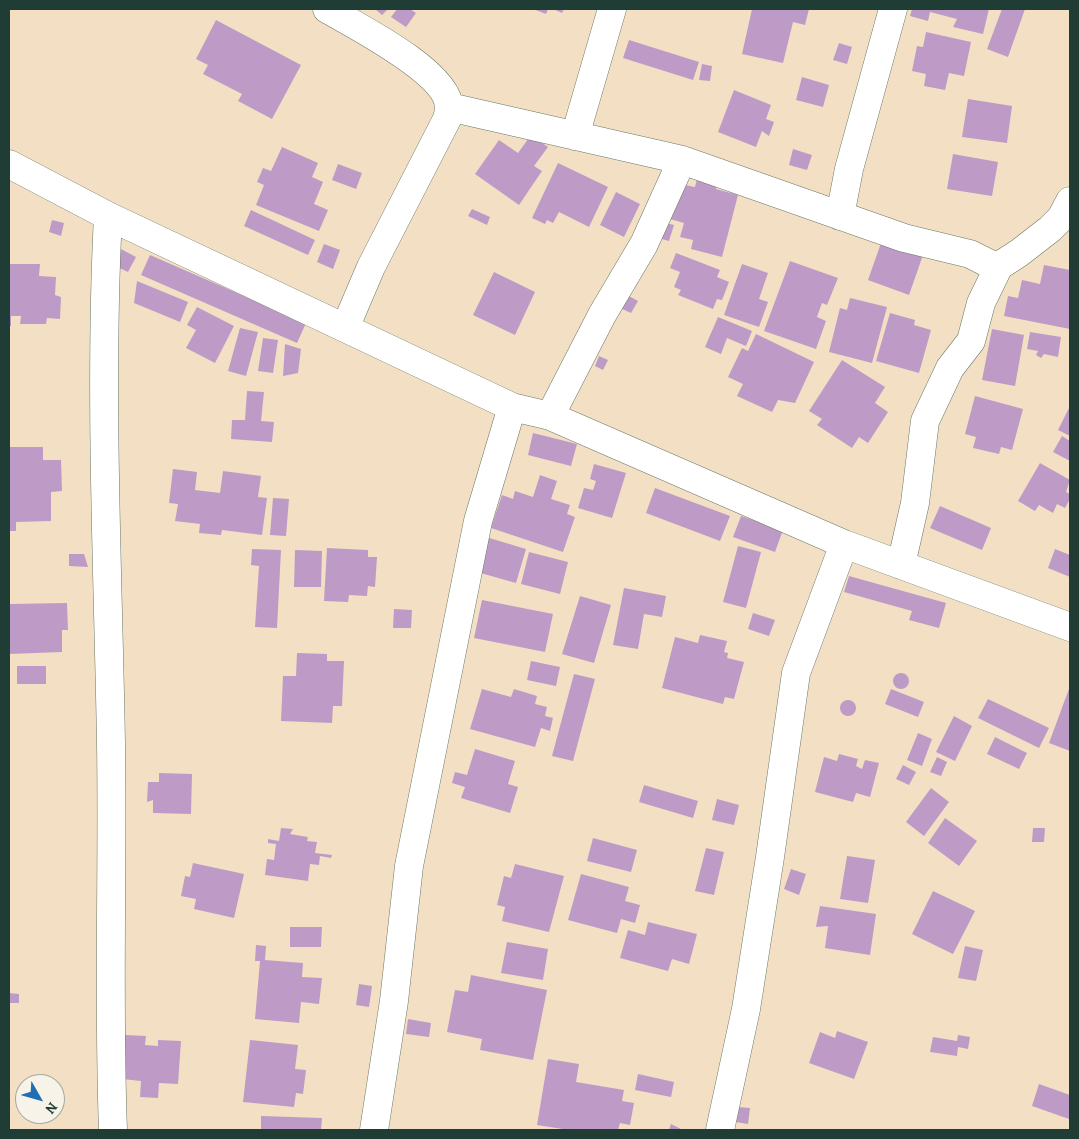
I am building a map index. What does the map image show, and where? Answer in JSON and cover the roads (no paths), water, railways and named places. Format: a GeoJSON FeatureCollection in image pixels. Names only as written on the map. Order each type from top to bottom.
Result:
{"type":"FeatureCollection","features":[{"type":"Feature","properties":{"kind":"street"},"geometry":{"type":"LineString","coordinates":[[328,9],[411,59],[439,85],[445,93],[449,107],[447,119],[372,266],[345,328]]}},
{"type":"Feature","properties":{"kind":"street"},"geometry":{"type":"LineString","coordinates":[[575,136],[612,9]]}},
{"type":"Feature","properties":{"kind":"street"},"geometry":{"type":"LineString","coordinates":[[840,216],[849,169],[893,9]]}},
{"type":"Feature","properties":{"kind":"street"},"geometry":{"type":"LineString","coordinates":[[449,107],[682,160],[904,238],[970,254],[990,264],[999,266]]}},
{"type":"Feature","properties":{"kind":"street"},"geometry":{"type":"LineString","coordinates":[[550,416],[602,315],[644,244],[682,160]]}},
{"type":"Feature","properties":{"kind":"street"},"geometry":{"type":"LineString","coordinates":[[9,164],[108,216],[512,407],[550,416],[844,544],[1070,627]]}},
{"type":"Feature","properties":{"kind":"street"},"geometry":{"type":"LineString","coordinates":[[901,565],[915,503],[925,421],[950,368],[971,341],[982,303],[999,266],[1019,253],[1050,228],[1060,218],[1070,201]]}},
{"type":"Feature","properties":{"kind":"street"},"geometry":{"type":"LineString","coordinates":[[108,216],[103,308],[112,802],[110,985],[113,1130]]}},
{"type":"Feature","properties":{"kind":"street"},"geometry":{"type":"LineString","coordinates":[[374,1130],[394,1001],[409,866],[478,521],[512,407]]}},
{"type":"Feature","properties":{"kind":"street"},"geometry":{"type":"LineString","coordinates":[[722,1130],[746,1009],[796,673],[844,544]]}}]}
